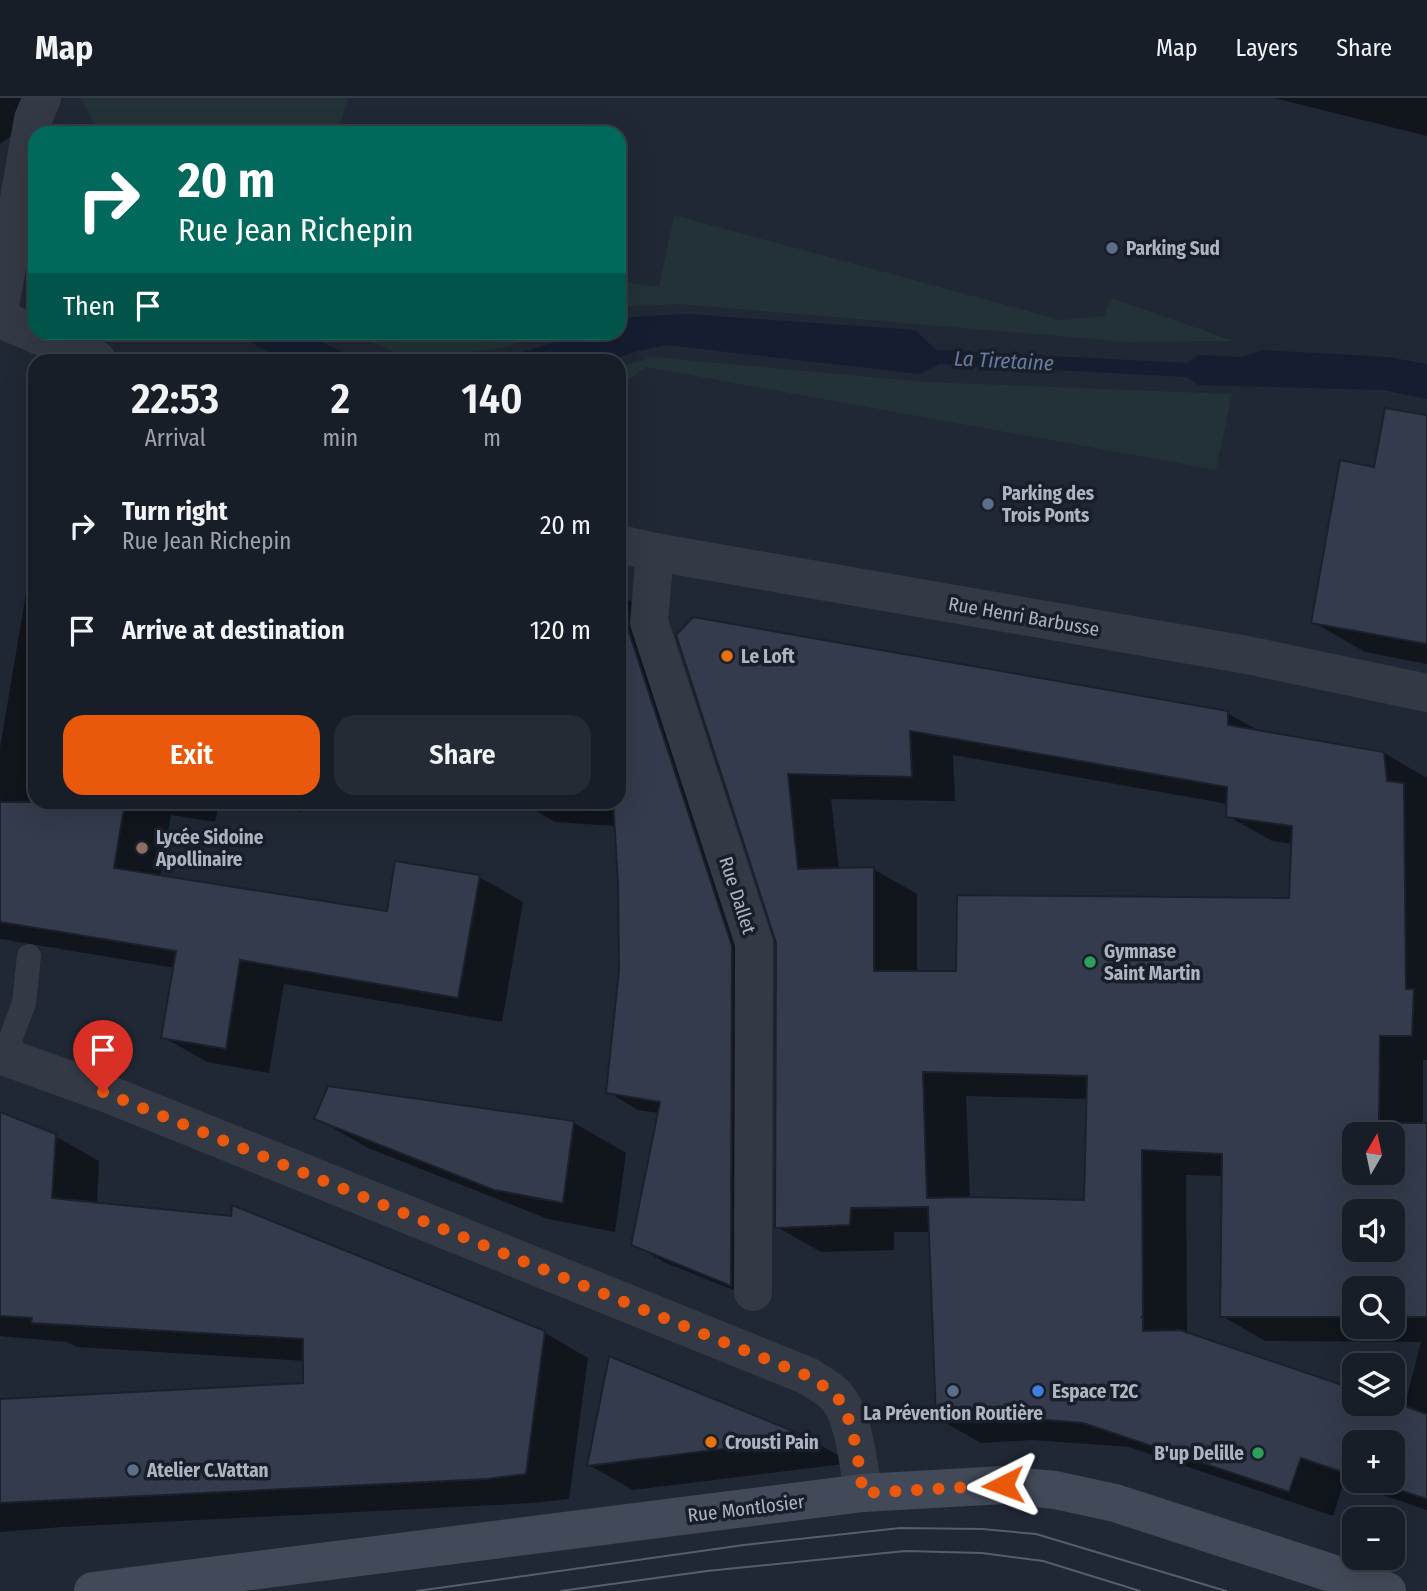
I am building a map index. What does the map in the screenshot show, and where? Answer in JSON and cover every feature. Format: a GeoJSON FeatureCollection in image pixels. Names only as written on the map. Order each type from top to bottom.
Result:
{"type":"FeatureCollection","features":[{"type":"Feature","properties":{"kind":"main road","name":"Rue Montlosier"},"geometry":{"type":"LineString","coordinates":[[93,1591],[863,1493],[1003,1485],[1055,1490],[1115,1503],[1387,1591]]}},
{"type":"Feature","properties":{"kind":"street"},"geometry":{"type":"LineString","coordinates":[[32,126],[42,98]]}},
{"type":"Feature","properties":{"kind":"street"},"geometry":{"type":"LineString","coordinates":[[0,306],[28,148]]}},
{"type":"Feature","properties":{"kind":"street"},"geometry":{"type":"LineString","coordinates":[[0,319],[28,331]]}},
{"type":"Feature","properties":{"kind":"street"},"geometry":{"type":"LineString","coordinates":[[50,340],[83,354]]}},
{"type":"Feature","properties":{"kind":"street","name":"Rue Henri Barbusse"},"geometry":{"type":"LineString","coordinates":[[637,548],[1247,655],[1427,693]]}},
{"type":"Feature","properties":{"kind":"street","name":"Rue Dallet"},"geometry":{"type":"LineString","coordinates":[[637,548],[649,622],[754,943],[753,1292]]}},
{"type":"Feature","properties":{"kind":"street"},"geometry":{"type":"LineString","coordinates":[[2,1055],[128,1102],[808,1376],[836,1396],[847,1419],[855,1442],[863,1493]]}},
{"type":"Feature","properties":{"kind":"lane"},"geometry":{"type":"LineString","coordinates":[[2,1055],[24,1003],[29,956]]}},
{"type":"Feature","properties":{"kind":"shaded area"},"geometry":{"type":"Polygon","coordinates":[[[80,98],[347,98],[340,126],[96,126],[80,98]]]}},
{"type":"Feature","properties":{"kind":"shaded area"},"geometry":{"type":"Polygon","coordinates":[[[674,215],[1061,320],[1104,316],[1111,298],[1234,341],[1129,342],[678,304],[626,307],[626,282],[659,287],[674,215]]]}},
{"type":"Feature","properties":{"kind":"shaded area"},"geometry":{"type":"Polygon","coordinates":[[[366,340],[526,340],[505,348],[450,354],[395,352],[366,340]]]}},
{"type":"Feature","properties":{"kind":"shaded area"},"geometry":{"type":"Polygon","coordinates":[[[653,357],[926,382],[1232,394],[1216,470],[646,367],[626,381],[626,365],[653,357]]]}},
{"type":"Feature","properties":{"kind":"water","name":"La Tiretaine"},"geometry":{"type":"Polygon","coordinates":[[[687,314],[915,330],[936,350],[1187,363],[1198,355],[1243,357],[1262,350],[1387,357],[1427,364],[1427,399],[1383,390],[1198,385],[1187,377],[940,364],[920,374],[666,345],[626,355],[517,354],[561,340],[626,340],[626,319],[687,314]]]}},
{"type":"Feature","properties":{"kind":"water"},"geometry":{"type":"Polygon","coordinates":[[[247,340],[317,340],[347,354],[272,354],[247,340]]]}},
{"type":"Feature","properties":{"kind":"building"},"geometry":{"type":"Polygon","coordinates":[[[1385,408],[1427,415],[1427,644],[1311,623],[1340,460],[1374,467],[1385,408]]]}},
{"type":"Feature","properties":{"kind":"building"},"geometry":{"type":"Polygon","coordinates":[[[626,611],[628,629],[732,946],[731,1286],[631,1245],[660,1102],[606,1093],[619,970],[613,809],[626,809],[626,611]]]}},
{"type":"Feature","properties":{"kind":"building"},"geometry":{"type":"Polygon","coordinates":[[[693,617],[1228,711],[1228,725],[1384,752],[1387,781],[1404,783],[1406,989],[1414,989],[1412,1036],[1380,1036],[1379,1122],[1342,1122],[1342,1185],[1405,1185],[1405,1123],[1427,1123],[1427,1317],[1405,1317],[1405,1276],[1342,1276],[1342,1317],[1220,1317],[1222,1154],[1142,1150],[1141,1317],[1143,1331],[1180,1330],[1342,1385],[1342,1416],[1405,1416],[1405,1406],[1427,1414],[1427,1499],[1405,1492],[1405,1430],[1342,1430],[1342,1472],[1301,1458],[1289,1492],[1083,1423],[987,1415],[936,1419],[928,1207],[851,1208],[850,1225],[775,1228],[776,943],[676,635],[693,617]],[[910,731],[912,777],[788,774],[798,869],[874,867],[874,971],[956,971],[957,895],[1289,898],[1292,826],[1226,817],[1227,787],[910,731]],[[923,1072],[927,1198],[1084,1200],[1087,1076],[923,1072]]]}},
{"type":"Feature","properties":{"kind":"building"},"geometry":{"type":"Polygon","coordinates":[[[0,802],[28,802],[28,809],[124,809],[114,868],[387,911],[395,861],[480,875],[458,998],[240,960],[226,1049],[161,1038],[176,951],[0,922],[0,802]]]}},
{"type":"Feature","properties":{"kind":"building"},"geometry":{"type":"Polygon","coordinates":[[[328,1086],[574,1121],[563,1203],[494,1190],[314,1119],[328,1086]]]}},
{"type":"Feature","properties":{"kind":"building"},"geometry":{"type":"Polygon","coordinates":[[[0,1112],[56,1134],[52,1198],[231,1216],[232,1205],[545,1331],[526,1474],[487,1479],[0,1503],[0,1399],[303,1383],[303,1339],[31,1323],[32,1318],[0,1316],[0,1112]]]}},
{"type":"Feature","properties":{"kind":"building"},"geometry":{"type":"Polygon","coordinates":[[[609,1356],[670,1381],[810,1438],[587,1466],[609,1356]]]}},
{"type":"Feature","properties":{"kind":"tram line"},"geometry":{"type":"LineString","coordinates":[[417,1591],[744,1545],[900,1528],[982,1529],[1036,1534],[1226,1591]]}},
{"type":"Feature","properties":{"kind":"tram line"},"geometry":{"type":"LineString","coordinates":[[561,1591],[707,1571],[905,1551],[982,1553],[1043,1561],[1140,1591]]}},
{"type":"Feature","properties":{"kind":"place","name":"Parking Sud"},"geometry":{"type":"Point","coordinates":[1112,248]}},
{"type":"Feature","properties":{"kind":"place","name":"Parking des Trois Ponts"},"geometry":{"type":"Point","coordinates":[988,504]}},
{"type":"Feature","properties":{"kind":"place","name":"Le Loft"},"geometry":{"type":"Point","coordinates":[727,656]}},
{"type":"Feature","properties":{"kind":"place","name":"Lycée Sidoine Apollinaire"},"geometry":{"type":"Point","coordinates":[142,848]}},
{"type":"Feature","properties":{"kind":"place","name":"Gymnase Saint Martin"},"geometry":{"type":"Point","coordinates":[1090,962]}},
{"type":"Feature","properties":{"kind":"place","name":"La Prévention Routière"},"geometry":{"type":"Point","coordinates":[953,1391]}},
{"type":"Feature","properties":{"kind":"place","name":"Espace T2C"},"geometry":{"type":"Point","coordinates":[1038,1391]}},
{"type":"Feature","properties":{"kind":"place","name":"Crousti Pain"},"geometry":{"type":"Point","coordinates":[711,1442]}},
{"type":"Feature","properties":{"kind":"place","name":"B'up Delille"},"geometry":{"type":"Point","coordinates":[1258,1453]}},
{"type":"Feature","properties":{"kind":"place","name":"Atelier C.Vattan"},"geometry":{"type":"Point","coordinates":[133,1470]}},
{"type":"Feature","properties":{"kind":"route"},"geometry":{"type":"LineString","coordinates":[[103,1092],[808,1376],[836,1396],[847,1419],[855,1442],[863,1493],[1003,1485]]}}]}
